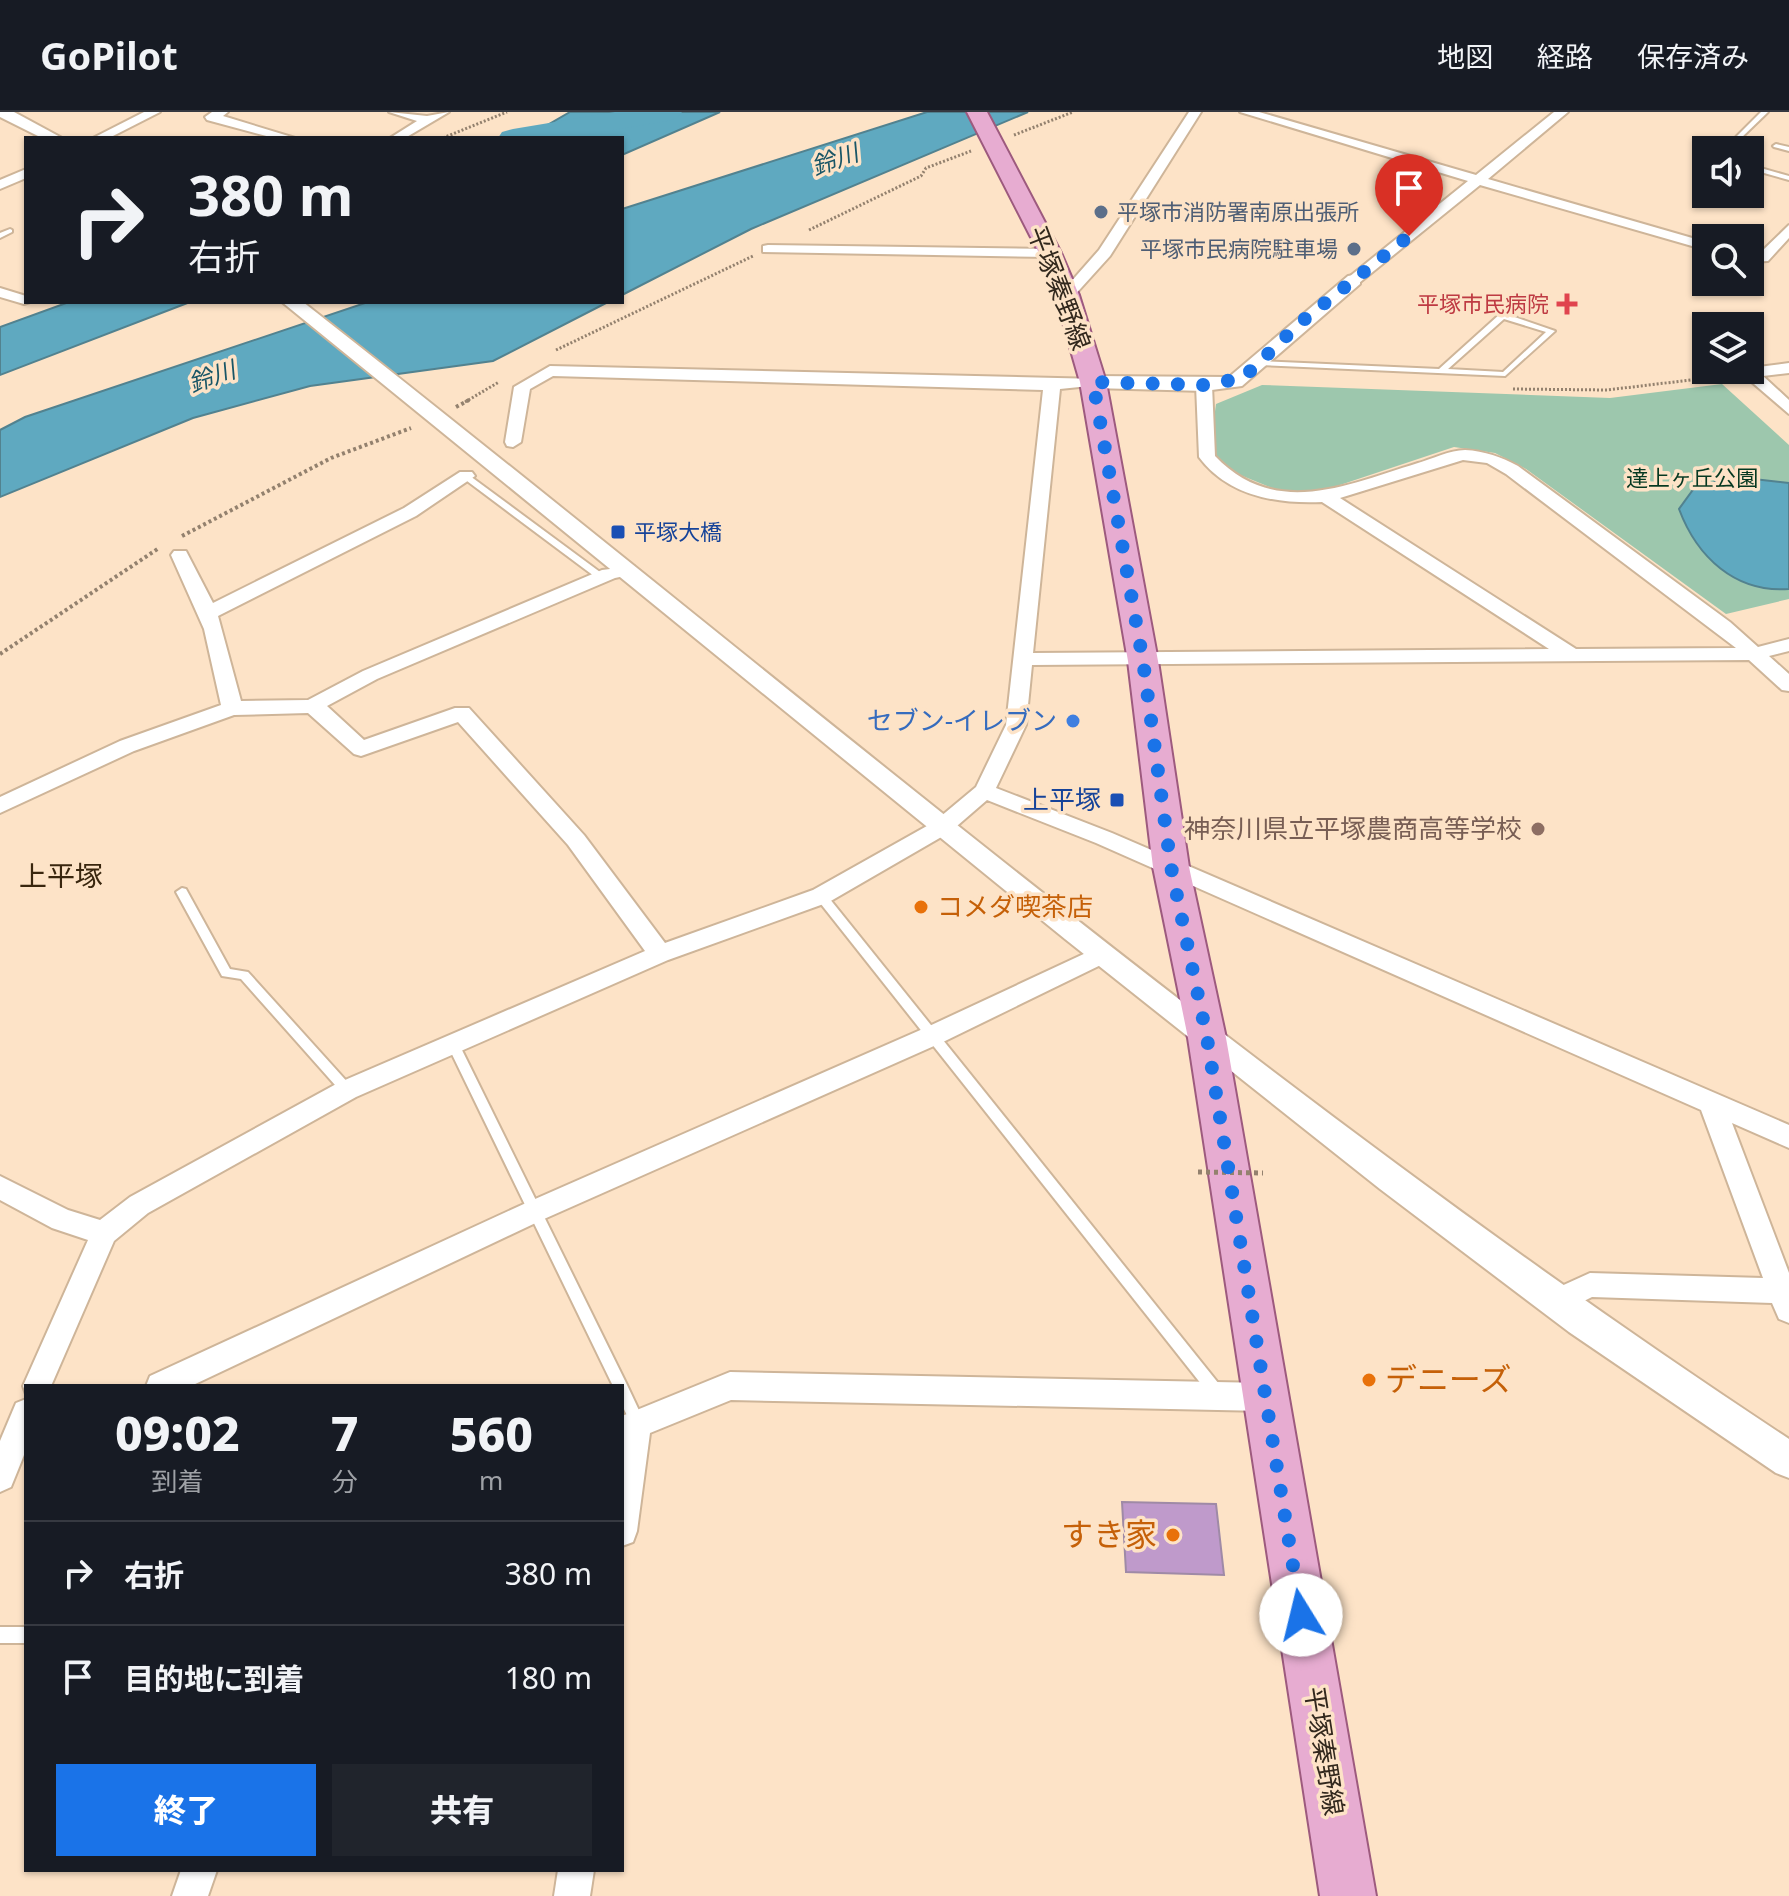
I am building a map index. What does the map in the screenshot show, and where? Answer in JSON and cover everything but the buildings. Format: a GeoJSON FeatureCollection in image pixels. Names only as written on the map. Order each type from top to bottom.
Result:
{"type":"FeatureCollection","features":[{"type":"Feature","properties":{"kind":"main road","name":"平塚秦野線"},"geometry":{"type":"LineString","coordinates":[[977,112],[1050,253],[1067,295],[1093,382],[1143,661],[1171,867],[1207,1038],[1348,1896]]}},
{"type":"Feature","properties":{"kind":"street"},"geometry":{"type":"LineString","coordinates":[[2,112],[50,136]]}},
{"type":"Feature","properties":{"kind":"street"},"geometry":{"type":"LineString","coordinates":[[111,136],[154,112]]}},
{"type":"Feature","properties":{"kind":"street"},"geometry":{"type":"LineString","coordinates":[[222,112],[211,117],[282,136]]}},
{"type":"Feature","properties":{"kind":"street"},"geometry":{"type":"LineString","coordinates":[[395,112],[429,120]]}},
{"type":"Feature","properties":{"kind":"street"},"geometry":{"type":"LineString","coordinates":[[400,136],[443,112]]}},
{"type":"Feature","properties":{"kind":"street"},"geometry":{"type":"LineString","coordinates":[[1067,295],[1105,253],[1195,112]]}},
{"type":"Feature","properties":{"kind":"street"},"geometry":{"type":"LineString","coordinates":[[1246,112],[1692,242]]}},
{"type":"Feature","properties":{"kind":"street"},"geometry":{"type":"LineString","coordinates":[[513,442],[522,387],[550,371],[1052,385],[1093,382],[1204,385],[1235,382],[1260,363],[1301,322],[1562,112]]}},
{"type":"Feature","properties":{"kind":"street"},"geometry":{"type":"LineString","coordinates":[[0,185],[24,174]]}},
{"type":"Feature","properties":{"kind":"street"},"geometry":{"type":"LineString","coordinates":[[1764,252],[1789,229]]}},
{"type":"Feature","properties":{"kind":"street"},"geometry":{"type":"LineString","coordinates":[[768,249],[1050,253]]}},
{"type":"Feature","properties":{"kind":"street"},"geometry":{"type":"LineString","coordinates":[[1764,258],[1789,257]]}},
{"type":"Feature","properties":{"kind":"street"},"geometry":{"type":"LineString","coordinates":[[0,292],[24,300]]}},
{"type":"Feature","properties":{"kind":"street"},"geometry":{"type":"LineString","coordinates":[[293,304],[424,416],[627,570],[1207,1038],[1556,1302],[1789,1460]]}},
{"type":"Feature","properties":{"kind":"street"},"geometry":{"type":"LineString","coordinates":[[1764,371],[1789,369]]}},
{"type":"Feature","properties":{"kind":"street"},"geometry":{"type":"LineString","coordinates":[[1763,384],[1789,409]]}},
{"type":"Feature","properties":{"kind":"street"},"geometry":{"type":"LineString","coordinates":[[38,1384],[104,1233],[139,1205],[347,1090],[660,954],[821,896],[942,827],[984,791],[1016,725],[1052,385]]}},
{"type":"Feature","properties":{"kind":"street"},"geometry":{"type":"LineString","coordinates":[[1204,385],[1204,446],[1214,467],[1226,477],[1264,493],[1287,498],[1326,497],[1462,455],[1491,459],[1562,507],[1723,626],[1789,685]]}},
{"type":"Feature","properties":{"kind":"street"},"geometry":{"type":"LineString","coordinates":[[207,614],[410,512],[466,476]]}},
{"type":"Feature","properties":{"kind":"street"},"geometry":{"type":"LineString","coordinates":[[1326,497],[1572,655]]}},
{"type":"Feature","properties":{"kind":"street"},"geometry":{"type":"LineString","coordinates":[[174,546],[207,614],[230,687],[232,708]]}},
{"type":"Feature","properties":{"kind":"street"},"geometry":{"type":"LineString","coordinates":[[0,806],[127,746],[232,708],[312,706],[358,680],[601,577],[627,570]]}},
{"type":"Feature","properties":{"kind":"street"},"geometry":{"type":"LineString","coordinates":[[1023,659],[1143,661],[1754,654],[1789,645]]}},
{"type":"Feature","properties":{"kind":"street"},"geometry":{"type":"LineString","coordinates":[[312,706],[329,717],[361,749],[462,713],[576,840],[660,954]]}},
{"type":"Feature","properties":{"kind":"street"},"geometry":{"type":"LineString","coordinates":[[984,791],[1171,867],[1789,1137]]}},
{"type":"Feature","properties":{"kind":"street"},"geometry":{"type":"LineString","coordinates":[[164,1384],[535,1211],[934,1035],[1103,954]]}},
{"type":"Feature","properties":{"kind":"street"},"geometry":{"type":"LineString","coordinates":[[1556,1302],[1590,1285],[1785,1301],[1712,1105]]}},
{"type":"Feature","properties":{"kind":"street"},"geometry":{"type":"LineString","coordinates":[[0,1187],[61,1220],[104,1233]]}},
{"type":"Feature","properties":{"kind":"street"},"geometry":{"type":"LineString","coordinates":[[624,1505],[630,1426],[730,1386],[1265,1397]]}},
{"type":"Feature","properties":{"kind":"street"},"geometry":{"type":"LineString","coordinates":[[0,1477],[24,1417]]}},
{"type":"Feature","properties":{"kind":"street"},"geometry":{"type":"LineString","coordinates":[[190,1896],[198,1872]]}},
{"type":"Feature","properties":{"kind":"street"},"geometry":{"type":"LineString","coordinates":[[572,1896],[576,1872]]}},
{"type":"Feature","properties":{"kind":"lane"},"geometry":{"type":"LineString","coordinates":[[1740,136],[1765,112]]}},
{"type":"Feature","properties":{"kind":"lane"},"geometry":{"type":"LineString","coordinates":[[1776,146],[1789,149]]}},
{"type":"Feature","properties":{"kind":"lane"},"geometry":{"type":"LineString","coordinates":[[1764,171],[1789,178]]}},
{"type":"Feature","properties":{"kind":"lane"},"geometry":{"type":"LineString","coordinates":[[0,236],[10,231]]}},
{"type":"Feature","properties":{"kind":"lane"},"geometry":{"type":"LineString","coordinates":[[1260,363],[1505,374],[1551,331],[1503,316],[1441,371]]}},
{"type":"Feature","properties":{"kind":"lane"},"geometry":{"type":"LineString","coordinates":[[466,476],[601,577]]}},
{"type":"Feature","properties":{"kind":"lane"},"geometry":{"type":"LineString","coordinates":[[182,892],[226,973],[244,975],[347,1090]]}},
{"type":"Feature","properties":{"kind":"lane"},"geometry":{"type":"LineString","coordinates":[[821,896],[1219,1396]]}},
{"type":"Feature","properties":{"kind":"lane"},"geometry":{"type":"LineString","coordinates":[[453,1044],[619,1384]]}},
{"type":"Feature","properties":{"kind":"lane"},"geometry":{"type":"LineString","coordinates":[[624,1401],[630,1426]]}},
{"type":"Feature","properties":{"kind":"lane"},"geometry":{"type":"LineString","coordinates":[[0,1635],[24,1635]]}},
{"type":"Feature","properties":{"kind":"path"},"geometry":{"type":"LineString","coordinates":[[448,136],[507,112]]}},
{"type":"Feature","properties":{"kind":"path"},"geometry":{"type":"LineString","coordinates":[[993,141],[1073,112]]}},
{"type":"Feature","properties":{"kind":"path"},"geometry":{"type":"LineString","coordinates":[[0,654],[174,546],[331,458],[424,416]]}},
{"type":"Feature","properties":{"kind":"path"},"geometry":{"type":"LineString","coordinates":[[1198,1172],[1263,1173]]}},
{"type":"Feature","properties":{"kind":"green space","name":"達上ヶ丘公園"},"geometry":{"type":"Polygon","coordinates":[[[1722,384],[1789,445],[1789,599],[1726,614],[1526,469],[1495,453],[1454,447],[1325,490],[1303,493],[1277,490],[1228,470],[1210,448],[1216,404],[1262,385],[1610,398],[1722,384]]]}},
{"type":"Feature","properties":{"kind":"water"},"geometry":{"type":"Polygon","coordinates":[[[570,112],[720,112],[624,154],[624,136],[528,136],[570,112]]]}},
{"type":"Feature","properties":{"kind":"water","name":"鈴川"},"geometry":{"type":"Polygon","coordinates":[[[927,112],[1028,112],[751,229],[624,294],[624,208],[927,112]]]}},
{"type":"Feature","properties":{"kind":"water"},"geometry":{"type":"Polygon","coordinates":[[[63,304],[185,304],[0,375],[0,327],[63,304]]]}},
{"type":"Feature","properties":{"kind":"water","name":"鈴川"},"geometry":{"type":"Polygon","coordinates":[[[362,304],[604,304],[493,361],[310,386],[193,418],[0,497],[0,430],[25,417],[362,304]]]}},
{"type":"Feature","properties":{"kind":"water"},"geometry":{"type":"Polygon","coordinates":[[[1736,477],[1789,483],[1789,589],[1770,589],[1735,578],[1707,556],[1687,526],[1679,509],[1695,487],[1736,477]]]}},
{"type":"Feature","properties":{"kind":"waterway"},"geometry":{"type":"LineString","coordinates":[[525,136],[667,112]]}},
{"type":"Feature","properties":{"kind":"place","name":"平塚市消防署南原出張所"},"geometry":{"type":"Point","coordinates":[1101,212]}},
{"type":"Feature","properties":{"kind":"place","name":"平塚市民病院駐車場"},"geometry":{"type":"Point","coordinates":[1354,249]}},
{"type":"Feature","properties":{"kind":"place","name":"平塚市民病院"},"geometry":{"type":"Point","coordinates":[1567,304]}},
{"type":"Feature","properties":{"kind":"place","name":"平塚大橋"},"geometry":{"type":"Point","coordinates":[618,532]}},
{"type":"Feature","properties":{"kind":"place","name":"セブン-イレブン"},"geometry":{"type":"Point","coordinates":[1073,721]}},
{"type":"Feature","properties":{"kind":"place","name":"上平塚"},"geometry":{"type":"Point","coordinates":[1117,800]}},
{"type":"Feature","properties":{"kind":"place","name":"神奈川県立平塚農商高等学校"},"geometry":{"type":"Point","coordinates":[1538,829]}},
{"type":"Feature","properties":{"kind":"place","name":"コメダ喫茶店"},"geometry":{"type":"Point","coordinates":[921,907]}},
{"type":"Feature","properties":{"kind":"place","name":"デニーズ"},"geometry":{"type":"Point","coordinates":[1369,1380]}},
{"type":"Feature","properties":{"kind":"place","name":"すき家"},"geometry":{"type":"Point","coordinates":[1173,1535]}},
{"type":"Feature","properties":{"kind":"district","name":"上平塚"},"geometry":{"type":"Point","coordinates":[61,876]}},
{"type":"Feature","properties":{"kind":"route"},"geometry":{"type":"LineString","coordinates":[[1301,1615],[1207,1038],[1171,867],[1143,661],[1093,382],[1204,385],[1235,382],[1260,363],[1301,322],[1409,236]]}}]}
